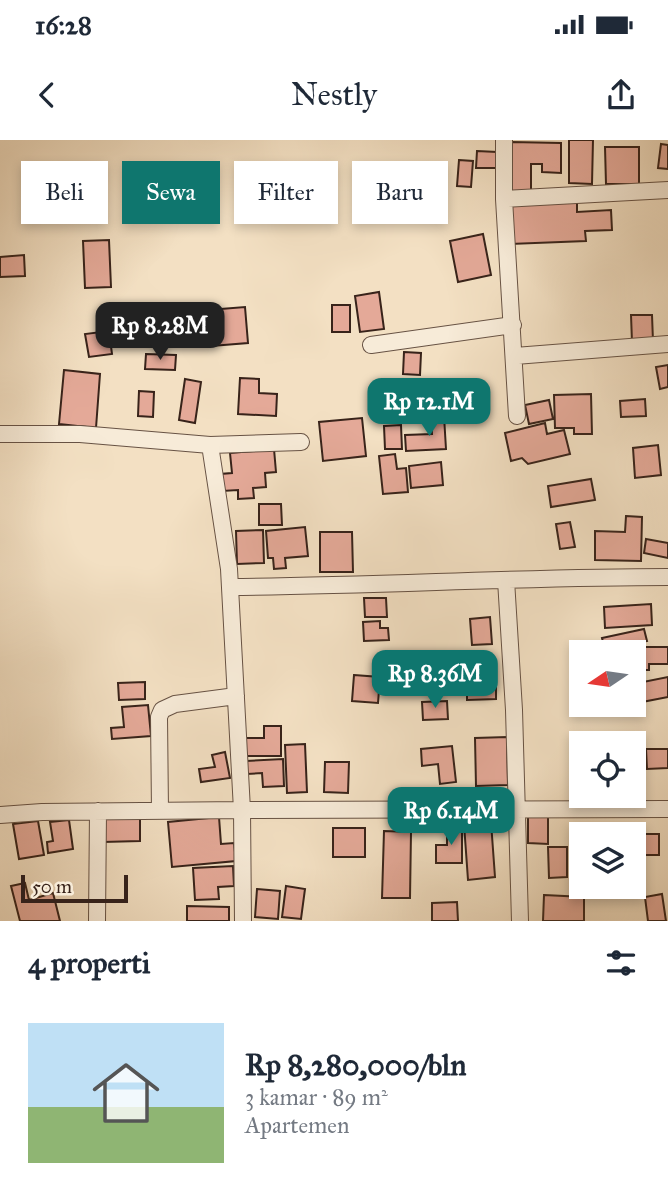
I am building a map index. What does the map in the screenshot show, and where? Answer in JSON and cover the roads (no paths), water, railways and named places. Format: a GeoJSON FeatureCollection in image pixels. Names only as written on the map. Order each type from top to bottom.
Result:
{"type":"FeatureCollection","features":[{"type":"Feature","properties":{"kind":"street"},"geometry":{"type":"LineString","coordinates":[[503,140],[517,416]]}},
{"type":"Feature","properties":{"kind":"street"},"geometry":{"type":"LineString","coordinates":[[505,199],[668,190]]}},
{"type":"Feature","properties":{"kind":"street"},"geometry":{"type":"LineString","coordinates":[[372,345],[513,325]]}},
{"type":"Feature","properties":{"kind":"street"},"geometry":{"type":"LineString","coordinates":[[515,356],[668,344]]}},
{"type":"Feature","properties":{"kind":"street"},"geometry":{"type":"LineString","coordinates":[[0,434],[80,434],[210,445],[301,442]]}},
{"type":"Feature","properties":{"kind":"street"},"geometry":{"type":"LineString","coordinates":[[210,445],[230,587],[242,810],[243,921]]}},
{"type":"Feature","properties":{"kind":"street"},"geometry":{"type":"LineString","coordinates":[[230,587],[570,577],[668,577]]}},
{"type":"Feature","properties":{"kind":"street"},"geometry":{"type":"LineString","coordinates":[[506,580],[514,710],[520,921]]}},
{"type":"Feature","properties":{"kind":"street"},"geometry":{"type":"LineString","coordinates":[[160,811],[159,717],[162,710],[175,704],[236,696]]}},
{"type":"Feature","properties":{"kind":"street"},"geometry":{"type":"LineString","coordinates":[[0,815],[98,811],[516,807],[668,809]]}},
{"type":"Feature","properties":{"kind":"street"},"geometry":{"type":"LineString","coordinates":[[97,921],[98,811]]}}]}
